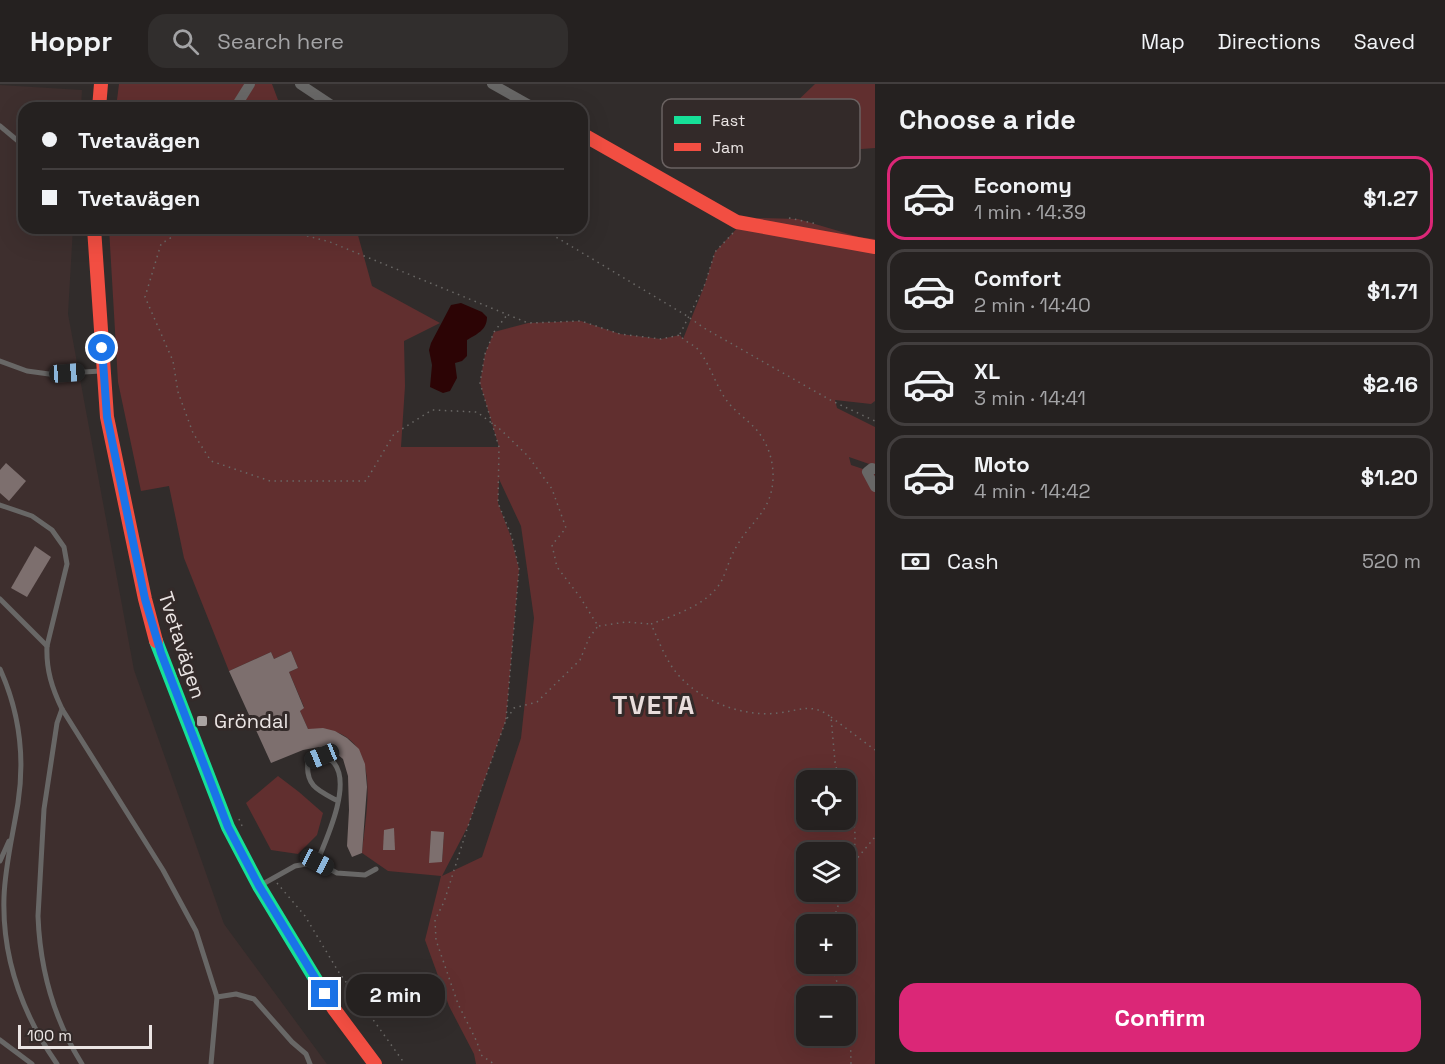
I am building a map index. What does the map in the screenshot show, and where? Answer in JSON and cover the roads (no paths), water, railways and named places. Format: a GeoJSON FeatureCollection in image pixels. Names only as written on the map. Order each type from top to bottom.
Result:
{"type":"FeatureCollection","features":[{"type":"Feature","properties":{"kind":"main road"},"geometry":{"type":"LineString","coordinates":[[100,102],[101,84]]}},
{"type":"Feature","properties":{"kind":"main road"},"geometry":{"type":"LineString","coordinates":[[588,138],[743,224],[875,247]]}},
{"type":"Feature","properties":{"kind":"main road","name":"Tvetavägen"},"geometry":{"type":"LineString","coordinates":[[94,234],[107,417],[153,632],[228,827],[259,886],[334,1009],[375,1064]]}},
{"type":"Feature","properties":{"kind":"street"},"geometry":{"type":"LineString","coordinates":[[239,102],[250,84]]}},
{"type":"Feature","properties":{"kind":"street"},"geometry":{"type":"LineString","coordinates":[[300,84],[327,102]]}},
{"type":"Feature","properties":{"kind":"street"},"geometry":{"type":"LineString","coordinates":[[492,84],[524,102]]}},
{"type":"Feature","properties":{"kind":"street"},"geometry":{"type":"LineString","coordinates":[[875,470],[872,468],[867,472],[875,487]]}},
{"type":"Feature","properties":{"kind":"lane"},"geometry":{"type":"LineString","coordinates":[[0,126],[18,141]]}},
{"type":"Feature","properties":{"kind":"lane"},"geometry":{"type":"LineString","coordinates":[[0,361],[27,371],[49,374],[104,370]]}},
{"type":"Feature","properties":{"kind":"lane"},"geometry":{"type":"LineString","coordinates":[[1,508],[32,516],[52,530],[64,547],[67,564],[46,646],[47,671],[62,709],[141,834],[196,931],[217,997],[211,1064]]}},
{"type":"Feature","properties":{"kind":"lane"},"geometry":{"type":"LineString","coordinates":[[0,599],[46,646]]}},
{"type":"Feature","properties":{"kind":"lane"},"geometry":{"type":"LineString","coordinates":[[0,669],[7,684],[16,720],[20,751],[20,782],[4,896],[6,938],[10,960],[23,1001],[57,1064]]}},
{"type":"Feature","properties":{"kind":"lane"},"geometry":{"type":"LineString","coordinates":[[62,709],[57,723],[44,809],[38,916],[42,965],[51,997],[66,1035],[82,1064]]}},
{"type":"Feature","properties":{"kind":"lane"},"geometry":{"type":"LineString","coordinates":[[317,862],[338,801],[340,777],[334,763],[322,756],[308,762],[306,772],[316,790],[338,801]]}},
{"type":"Feature","properties":{"kind":"lane"},"geometry":{"type":"LineString","coordinates":[[0,861],[12,832]]}},
{"type":"Feature","properties":{"kind":"lane"},"geometry":{"type":"LineString","coordinates":[[259,886],[295,866],[317,862],[337,873],[364,875],[376,868]]}},
{"type":"Feature","properties":{"kind":"lane"},"geometry":{"type":"LineString","coordinates":[[217,997],[236,994],[254,999],[292,1042],[306,1054],[310,1064]]}},
{"type":"Feature","properties":{"kind":"lane"},"geometry":{"type":"LineString","coordinates":[[0,1040],[32,1064]]}},
{"type":"Feature","properties":{"kind":"place","name":"Gröndal"},"geometry":{"type":"Point","coordinates":[202,721]}},
{"type":"Feature","properties":{"kind":"district","name":"TVETA"},"geometry":{"type":"Point","coordinates":[654,705]}}]}
